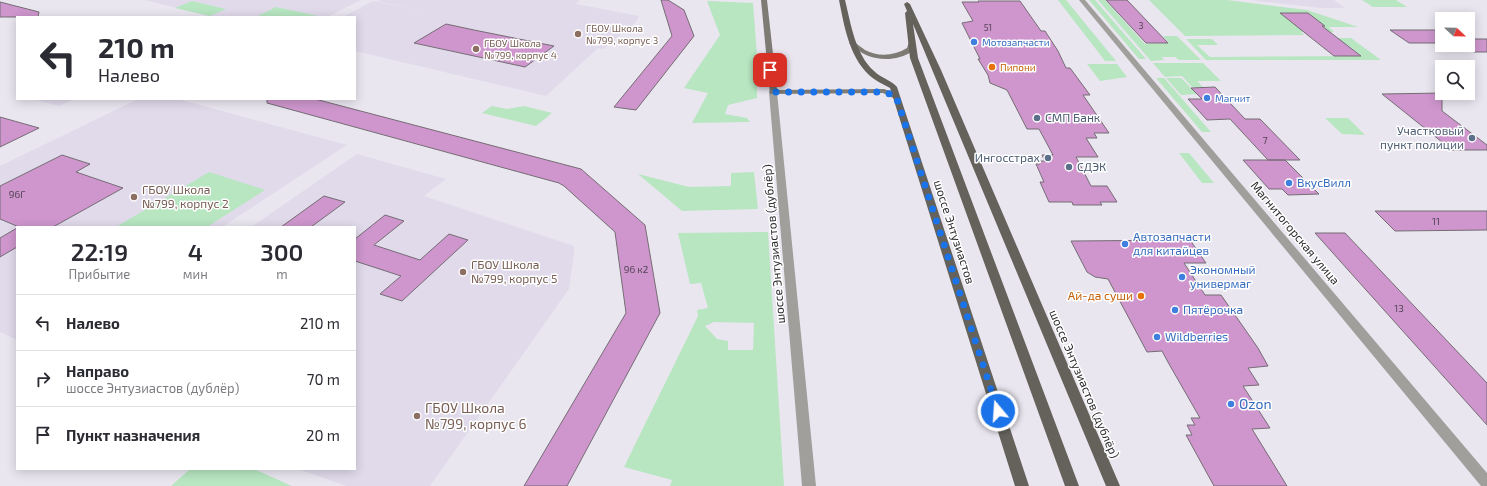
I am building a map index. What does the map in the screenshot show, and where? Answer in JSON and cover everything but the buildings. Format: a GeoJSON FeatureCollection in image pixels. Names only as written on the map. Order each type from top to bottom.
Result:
{"type":"FeatureCollection","features":[{"type":"Feature","properties":{"kind":"main road","name":"шоссе Энтузиастов (дублёр)"},"geometry":{"type":"LineString","coordinates":[[764,0],[773,92]]}},
{"type":"Feature","properties":{"kind":"main road"},"geometry":{"type":"LineString","coordinates":[[842,0],[852,43],[871,73],[895,92]]}},
{"type":"Feature","properties":{"kind":"main road","name":"шоссе Энтузиастов (дублёр)"},"geometry":{"type":"LineString","coordinates":[[906,2],[937,70],[1113,486]]}},
{"type":"Feature","properties":{"kind":"main road","name":"шоссе Энтузиастов"},"geometry":{"type":"LineString","coordinates":[[906,2],[914,58],[1072,486]]}},
{"type":"Feature","properties":{"kind":"main road"},"geometry":{"type":"LineString","coordinates":[[852,43],[861,52],[881,56],[902,54],[910,49],[911,43]]}},
{"type":"Feature","properties":{"kind":"main road"},"geometry":{"type":"LineString","coordinates":[[773,92],[895,92]]}},
{"type":"Feature","properties":{"kind":"main road","name":"шоссе Энтузиастов"},"geometry":{"type":"LineString","coordinates":[[895,92],[1022,486]]}},
{"type":"Feature","properties":{"kind":"street","name":"Магнитогорская улица"},"geometry":{"type":"LineString","coordinates":[[1082,0],[1487,484]]}},
{"type":"Feature","properties":{"kind":"street","name":"шоссе Энтузиастов (дублёр)"},"geometry":{"type":"LineString","coordinates":[[773,92],[809,486]]}},
{"type":"Feature","properties":{"kind":"shaded area"},"geometry":{"type":"Polygon","coordinates":[[[145,0],[361,0],[329,16],[208,16],[145,0]]]}},
{"type":"Feature","properties":{"kind":"shaded area","name":"ГБОУ Школа №799, корпус 4"},"geometry":{"type":"Polygon","coordinates":[[[580,0],[576,4],[639,16],[636,22],[604,49],[598,48],[546,96],[356,51],[356,16],[345,16],[373,1],[424,11],[377,1],[580,0]]]}},
{"type":"Feature","properties":{"kind":"shaded area"},"geometry":{"type":"Polygon","coordinates":[[[1251,0],[1334,0],[1345,8],[1321,8],[1251,0]]]}},
{"type":"Feature","properties":{"kind":"shaded area"},"geometry":{"type":"Polygon","coordinates":[[[37,100],[73,100],[59,106],[37,100]]]}},
{"type":"Feature","properties":{"kind":"shaded area","name":"ГБОУ Школа №799, корпус 2"},"geometry":{"type":"Polygon","coordinates":[[[136,100],[182,100],[347,145],[224,226],[16,226],[16,340],[0,332],[0,166],[136,100]]]}},
{"type":"Feature","properties":{"kind":"shaded area","name":"ГБОУ Школа №799, корпус 5"},"geometry":{"type":"Polygon","coordinates":[[[357,154],[446,179],[424,196],[574,246],[574,254],[569,289],[430,486],[346,486],[301,470],[356,470],[356,226],[252,226],[357,154]]]}},
{"type":"Feature","properties":{"kind":"green space"},"geometry":{"type":"Polygon","coordinates":[[[1058,0],[1066,0],[1116,61],[1105,61],[1058,0]]]}},
{"type":"Feature","properties":{"kind":"green space"},"geometry":{"type":"Polygon","coordinates":[[[1089,0],[1095,0],[1146,59],[1139,59],[1089,0]]]}},
{"type":"Feature","properties":{"kind":"green space"},"geometry":{"type":"Polygon","coordinates":[[[1098,0],[1105,0],[1145,44],[1169,43],[1163,36],[1177,36],[1201,60],[1179,60],[1175,57],[1162,57],[1164,60],[1151,61],[1098,0]]]}},
{"type":"Feature","properties":{"kind":"green space"},"geometry":{"type":"Polygon","coordinates":[[[1149,0],[1227,0],[1307,10],[1358,27],[1329,27],[1334,32],[1301,32],[1304,35],[1185,36],[1149,0]]]}},
{"type":"Feature","properties":{"kind":"green space"},"geometry":{"type":"Polygon","coordinates":[[[1362,0],[1396,0],[1407,7],[1373,7],[1362,0]]]}},
{"type":"Feature","properties":{"kind":"green space"},"geometry":{"type":"Polygon","coordinates":[[[192,1],[226,9],[210,16],[175,8],[192,1]]]}},
{"type":"Feature","properties":{"kind":"green space"},"geometry":{"type":"Polygon","coordinates":[[[707,1],[753,3],[757,55],[757,98],[728,105],[725,114],[747,118],[750,122],[692,123],[708,93],[684,88],[720,35],[707,1]]]}},
{"type":"Feature","properties":{"kind":"green space"},"geometry":{"type":"Polygon","coordinates":[[[276,7],[318,16],[258,16],[276,7]]]}},
{"type":"Feature","properties":{"kind":"green space"},"geometry":{"type":"Polygon","coordinates":[[[1322,38],[1351,38],[1381,60],[1206,60],[1186,39],[1212,39],[1218,45],[1197,45],[1210,57],[1362,56],[1348,45],[1330,45],[1322,38]]]}},
{"type":"Feature","properties":{"kind":"green space"},"geometry":{"type":"Polygon","coordinates":[[[1153,63],[1203,63],[1221,81],[1197,81],[1203,87],[1192,87],[1182,76],[1165,77],[1153,63]]]}},
{"type":"Feature","properties":{"kind":"green space"},"geometry":{"type":"Polygon","coordinates":[[[1087,64],[1117,64],[1127,77],[1100,81],[1087,64]]]}},
{"type":"Feature","properties":{"kind":"green space"},"geometry":{"type":"Polygon","coordinates":[[[1156,78],[1164,78],[1211,132],[1202,132],[1156,78]]]}},
{"type":"Feature","properties":{"kind":"green space"},"geometry":{"type":"Polygon","coordinates":[[[1166,78],[1181,78],[1197,94],[1181,95],[1166,78]]]}},
{"type":"Feature","properties":{"kind":"green space"},"geometry":{"type":"Polygon","coordinates":[[[492,106],[507,109],[524,106],[552,113],[536,126],[482,113],[492,106]]]}},
{"type":"Feature","properties":{"kind":"green space"},"geometry":{"type":"Polygon","coordinates":[[[1325,118],[1348,118],[1365,135],[1342,134],[1325,118]]]}},
{"type":"Feature","properties":{"kind":"green space"},"geometry":{"type":"Polygon","coordinates":[[[1179,153],[1189,153],[1214,183],[1202,183],[1179,153]]]}},
{"type":"Feature","properties":{"kind":"green space"},"geometry":{"type":"Polygon","coordinates":[[[209,172],[265,190],[209,226],[118,226],[209,172]]]}},
{"type":"Feature","properties":{"kind":"green space"},"geometry":{"type":"Polygon","coordinates":[[[754,172],[758,209],[682,211],[638,174],[689,187],[731,186],[731,173],[754,172]]]}},
{"type":"Feature","properties":{"kind":"green space"},"geometry":{"type":"Polygon","coordinates":[[[768,232],[784,486],[670,486],[672,480],[624,467],[698,316],[697,310],[708,308],[701,283],[690,284],[678,233],[768,232]],[[714,322],[705,326],[717,339],[728,341],[728,350],[753,350],[754,323],[714,322]]]}},
{"type":"Feature","properties":{"kind":"green space"},"geometry":{"type":"Polygon","coordinates":[[[189,470],[256,470],[292,486],[171,486],[189,470]]]}},
{"type":"Feature","properties":{"kind":"place","name":"ГБОУ Школа №799, корпус 3"},"geometry":{"type":"Point","coordinates":[578,34]}},
{"type":"Feature","properties":{"kind":"place","name":"Мотозапчасти"},"geometry":{"type":"Point","coordinates":[974,42]}},
{"type":"Feature","properties":{"kind":"place","name":"ГБОУ Школа №799, корпус 4"},"geometry":{"type":"Point","coordinates":[476,49]}},
{"type":"Feature","properties":{"kind":"place","name":"Пипони"},"geometry":{"type":"Point","coordinates":[992,67]}},
{"type":"Feature","properties":{"kind":"place","name":"Магнит"},"geometry":{"type":"Point","coordinates":[1207,98]}},
{"type":"Feature","properties":{"kind":"place","name":"СМП Банк"},"geometry":{"type":"Point","coordinates":[1037,118]}},
{"type":"Feature","properties":{"kind":"place","name":"Участковый пункт полиции"},"geometry":{"type":"Point","coordinates":[1472,138]}},
{"type":"Feature","properties":{"kind":"place","name":"Ингосстрах"},"geometry":{"type":"Point","coordinates":[1048,158]}},
{"type":"Feature","properties":{"kind":"place","name":"СДЭК"},"geometry":{"type":"Point","coordinates":[1069,167]}},
{"type":"Feature","properties":{"kind":"place","name":"ВкусВилл"},"geometry":{"type":"Point","coordinates":[1289,183]}},
{"type":"Feature","properties":{"kind":"place","name":"ГБОУ Школа №799, корпус 2"},"geometry":{"type":"Point","coordinates":[134,197]}},
{"type":"Feature","properties":{"kind":"place","name":"Автозапчасти для китайцев"},"geometry":{"type":"Point","coordinates":[1125,244]}},
{"type":"Feature","properties":{"kind":"place","name":"ГБОУ Школа №799, корпус 5"},"geometry":{"type":"Point","coordinates":[463,272]}},
{"type":"Feature","properties":{"kind":"place","name":"Экономный универмаг"},"geometry":{"type":"Point","coordinates":[1182,277]}},
{"type":"Feature","properties":{"kind":"place","name":"Ай-да суши"},"geometry":{"type":"Point","coordinates":[1141,296]}},
{"type":"Feature","properties":{"kind":"place","name":"Пятёрочка"},"geometry":{"type":"Point","coordinates":[1175,310]}},
{"type":"Feature","properties":{"kind":"place","name":"Wildberries"},"geometry":{"type":"Point","coordinates":[1157,337]}},
{"type":"Feature","properties":{"kind":"place","name":"Ozon"},"geometry":{"type":"Point","coordinates":[1231,404]}},
{"type":"Feature","properties":{"kind":"place","name":"ГБОУ Школа №799, корпус 6"},"geometry":{"type":"Point","coordinates":[417,416]}},
{"type":"Feature","properties":{"kind":"route"},"geometry":{"type":"LineString","coordinates":[[770,70],[773,92],[884,92],[891,93],[896,96],[998,411]]}}]}
